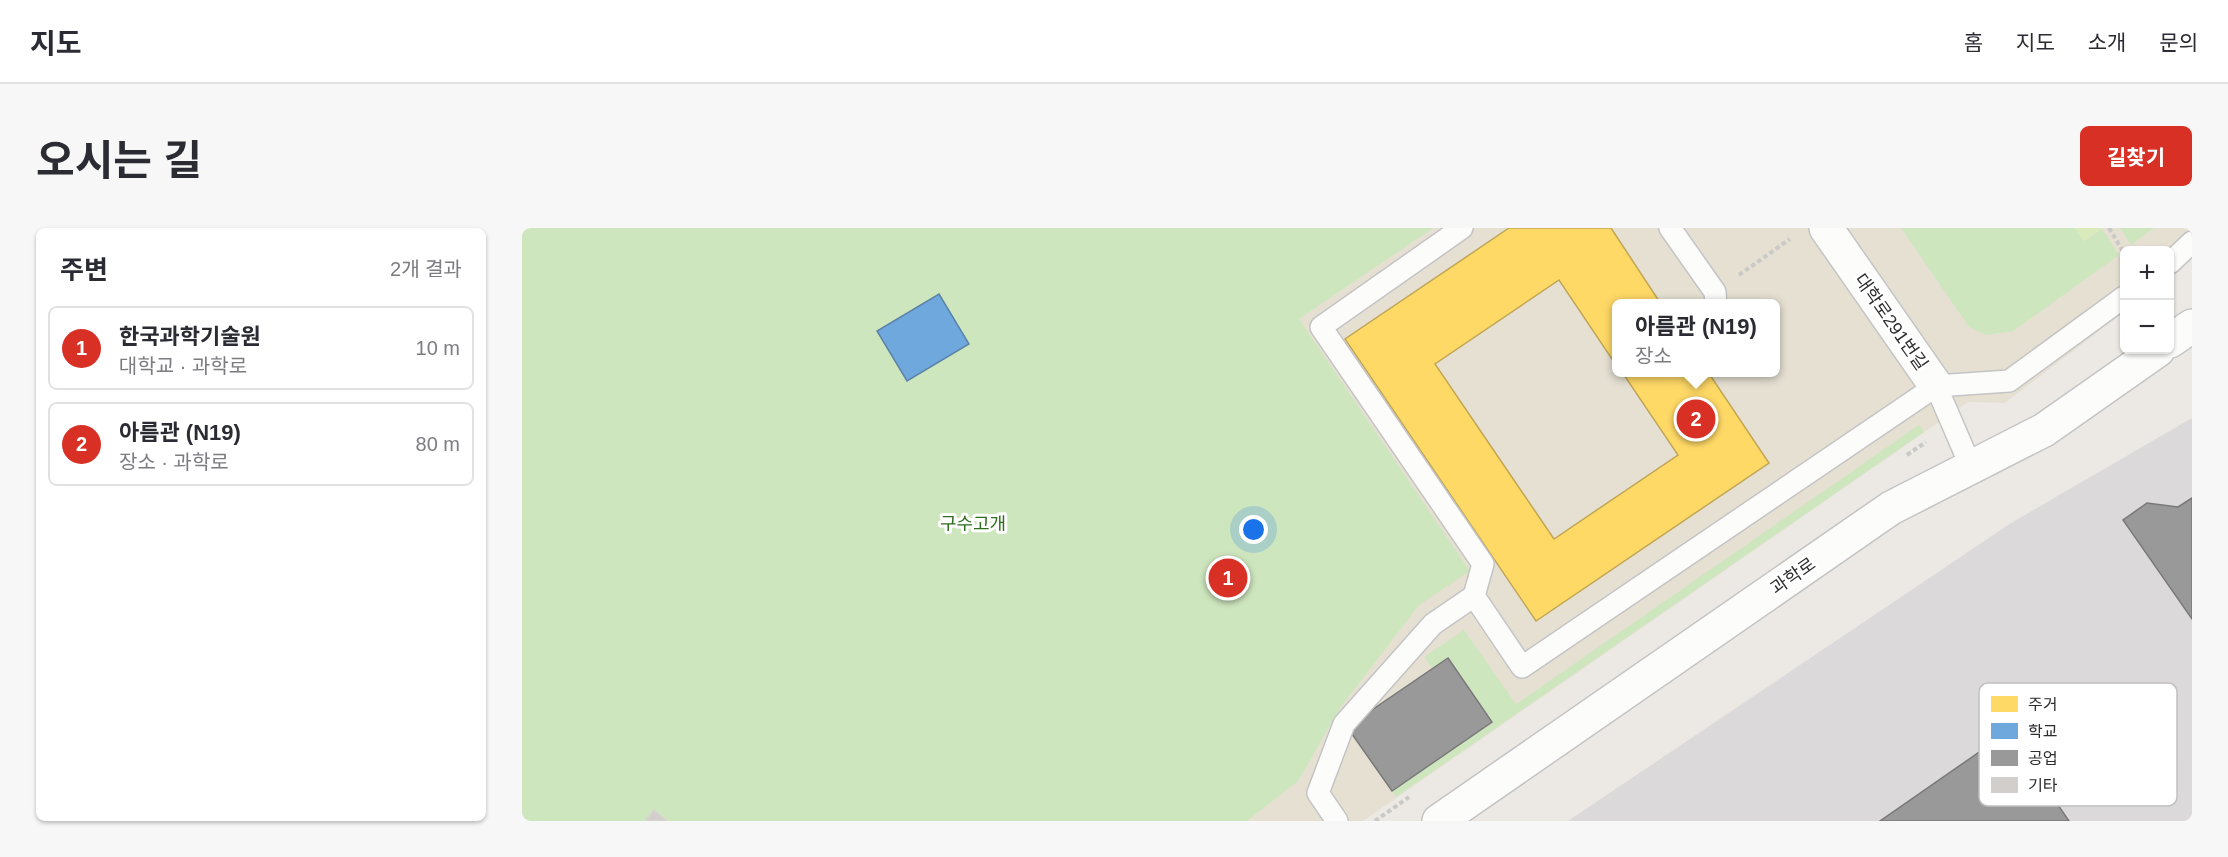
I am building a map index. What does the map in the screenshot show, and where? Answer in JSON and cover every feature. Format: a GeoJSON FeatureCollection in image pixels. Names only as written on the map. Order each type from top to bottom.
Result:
{"type":"FeatureCollection","features":[{"type":"Feature","properties":{"kind":"street","name":"대학로291번길"},"geometry":{"type":"LineString","coordinates":[[1826,228],[1936,386]]}},
{"type":"Feature","properties":{"kind":"street"},"geometry":{"type":"LineString","coordinates":[[2174,338],[2192,326]]}},
{"type":"Feature","properties":{"kind":"street","name":"과학로"},"geometry":{"type":"LineString","coordinates":[[1439,821],[1891,508],[2044,430],[2151,354]]}},
{"type":"Feature","properties":{"kind":"lane"},"geometry":{"type":"LineString","coordinates":[[1337,821],[1318,793],[1344,724],[1433,624],[1474,597],[1483,564],[1321,327],[1462,228]]}},
{"type":"Feature","properties":{"kind":"lane"},"geometry":{"type":"LineString","coordinates":[[1670,228],[1715,292],[1716,299]]}},
{"type":"Feature","properties":{"kind":"lane"},"geometry":{"type":"LineString","coordinates":[[2174,258],[2192,242]]}},
{"type":"Feature","properties":{"kind":"lane","name":"대학로291번길"},"geometry":{"type":"LineString","coordinates":[[1936,386],[2009,381],[2120,300]]}},
{"type":"Feature","properties":{"kind":"lane"},"geometry":{"type":"LineString","coordinates":[[1474,597],[1522,667],[1936,386],[1971,466]]}},
{"type":"Feature","properties":{"kind":"path"},"geometry":{"type":"LineString","coordinates":[[2109,228],[2120,246]]}},
{"type":"Feature","properties":{"kind":"path"},"geometry":{"type":"LineString","coordinates":[[1737,276],[1790,238]]}},
{"type":"Feature","properties":{"kind":"shaded area"},"geometry":{"type":"Polygon","coordinates":[[[534,228],[2192,228],[2192,255],[2174,273],[2174,246],[2120,246],[2120,315],[2005,403],[1968,402],[1363,821],[872,821],[534,228]]]}},
{"type":"Feature","properties":{"kind":"shaded area"},"geometry":{"type":"Polygon","coordinates":[[[2192,418],[2192,821],[1568,821],[2011,523],[2192,418]]]}},
{"type":"Feature","properties":{"kind":"green space","name":"구수고개"},"geometry":{"type":"Polygon","coordinates":[[[522,228],[1433,228],[1299,319],[1470,571],[1419,605],[1340,708],[1298,781],[1247,821],[522,821],[522,228]]]}},
{"type":"Feature","properties":{"kind":"green space"},"geometry":{"type":"Polygon","coordinates":[[[1901,228],[2075,228],[2084,241],[2102,229],[2119,255],[2013,331],[1986,335],[1969,327],[1901,228]]]}},
{"type":"Feature","properties":{"kind":"green space"},"geometry":{"type":"Polygon","coordinates":[[[2075,228],[2103,228],[2083,241],[2075,228]]]}},
{"type":"Feature","properties":{"kind":"green space"},"geometry":{"type":"Polygon","coordinates":[[[2120,228],[2154,228],[2131,245],[2120,228]]]}},
{"type":"Feature","properties":{"kind":"green space"},"geometry":{"type":"Polygon","coordinates":[[[1919,425],[1924,432],[1396,797],[1392,791],[1492,722],[1449,659],[1433,669],[1424,657],[1464,630],[1516,704],[1919,425]]]}},
{"type":"Feature","properties":{"kind":"building: 주거"},"geometry":{"type":"Polygon","coordinates":[[[1509,228],[1611,228],[1658,299],[1612,299],[1612,359],[1559,280],[1435,364],[1554,539],[1678,455],[1625,377],[1711,377],[1769,463],[1536,621],[1345,339],[1509,228]]]}},
{"type":"Feature","properties":{"kind":"building: 학교"},"geometry":{"type":"Polygon","coordinates":[[[939,294],[969,344],[907,381],[877,331],[939,294]]]}},
{"type":"Feature","properties":{"kind":"building: 공업"},"geometry":{"type":"Polygon","coordinates":[[[2192,498],[2192,619],[2123,520],[2147,503],[2178,507],[2192,498]]]}},
{"type":"Feature","properties":{"kind":"building: 공업"},"geometry":{"type":"Polygon","coordinates":[[[1448,658],[1492,722],[1392,791],[1347,727],[1448,658]]]}},
{"type":"Feature","properties":{"kind":"building: 공업"},"geometry":{"type":"Polygon","coordinates":[[[1979,752],[1979,806],[2059,806],[2069,821],[1880,821],[1979,752]]]}},
{"type":"Feature","properties":{"kind":"building: 기타"},"geometry":{"type":"Polygon","coordinates":[[[654,810],[667,821],[645,821],[654,810]]]}},
{"type":"Feature","properties":{"kind":"place","name":"아름관 (N19)"},"geometry":{"type":"Point","coordinates":[1696,419]}},
{"type":"Feature","properties":{"kind":"place","name":"한국과학기술원"},"geometry":{"type":"Point","coordinates":[1228,578]}}]}
